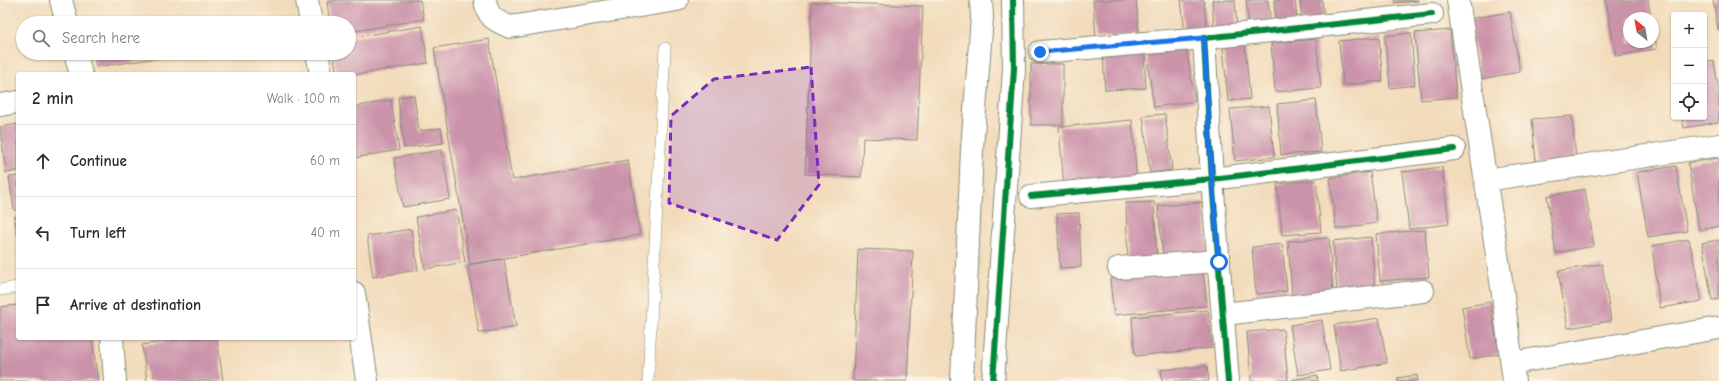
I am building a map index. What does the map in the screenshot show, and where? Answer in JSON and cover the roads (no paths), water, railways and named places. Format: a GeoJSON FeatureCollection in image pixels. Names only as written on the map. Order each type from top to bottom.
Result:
{"type":"FeatureCollection","features":[{"type":"Feature","properties":{"kind":"street"},"geometry":{"type":"LineString","coordinates":[[61,0],[66,16]]}},
{"type":"Feature","properties":{"kind":"street"},"geometry":{"type":"LineString","coordinates":[[307,0],[310,16]]}},
{"type":"Feature","properties":{"kind":"street"},"geometry":{"type":"LineString","coordinates":[[486,0],[487,12],[496,21],[510,27],[677,0]]}},
{"type":"Feature","properties":{"kind":"street"},"geometry":{"type":"LineString","coordinates":[[1458,0],[1486,180],[1513,372],[1719,328]]}},
{"type":"Feature","properties":{"kind":"street"},"geometry":{"type":"LineString","coordinates":[[962,381],[972,149],[981,4],[1013,4],[1014,69],[993,381]]}},
{"type":"Feature","properties":{"kind":"street"},"geometry":{"type":"LineString","coordinates":[[1040,52],[1204,38],[1432,14]]}},
{"type":"Feature","properties":{"kind":"street"},"geometry":{"type":"LineString","coordinates":[[1204,38],[1212,179],[1224,314],[1228,381]]}},
{"type":"Feature","properties":{"kind":"street"},"geometry":{"type":"LineString","coordinates":[[78,60],[81,72]]}},
{"type":"Feature","properties":{"kind":"street"},"geometry":{"type":"LineString","coordinates":[[318,60],[321,72]]}},
{"type":"Feature","properties":{"kind":"street"},"geometry":{"type":"LineString","coordinates":[[0,105],[16,102]]}},
{"type":"Feature","properties":{"kind":"street"},"geometry":{"type":"LineString","coordinates":[[1486,180],[1719,145]]}},
{"type":"Feature","properties":{"kind":"street"},"geometry":{"type":"LineString","coordinates":[[1031,196],[1212,179],[1454,149]]}},
{"type":"Feature","properties":{"kind":"street"},"geometry":{"type":"LineString","coordinates":[[1119,268],[1219,262]]}},
{"type":"Feature","properties":{"kind":"street"},"geometry":{"type":"LineString","coordinates":[[1224,314],[1423,291]]}},
{"type":"Feature","properties":{"kind":"street"},"geometry":{"type":"LineString","coordinates":[[356,307],[367,381]]}},
{"type":"Feature","properties":{"kind":"street"},"geometry":{"type":"LineString","coordinates":[[112,340],[116,381]]}},
{"type":"Feature","properties":{"kind":"lane"},"geometry":{"type":"LineString","coordinates":[[648,381],[665,48]]}},
{"type":"Feature","properties":{"kind":"lane"},"geometry":{"type":"LineString","coordinates":[[0,290],[16,287]]}}]}
